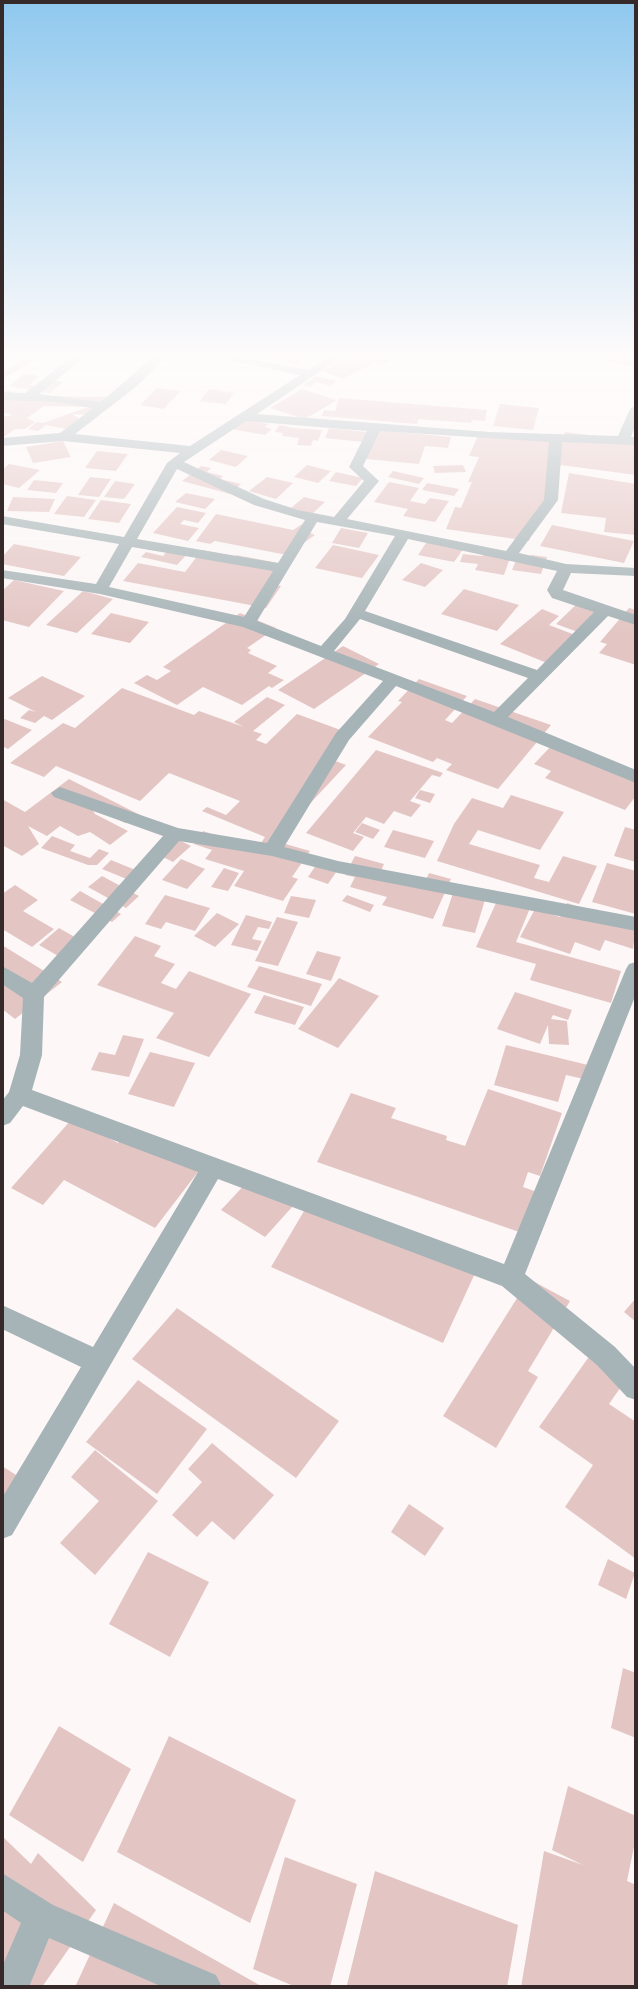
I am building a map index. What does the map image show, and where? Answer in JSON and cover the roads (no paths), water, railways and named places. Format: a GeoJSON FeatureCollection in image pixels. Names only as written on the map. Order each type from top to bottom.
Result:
{"type":"FeatureCollection","features":[{"type":"Feature","properties":{"kind":"street"},"geometry":{"type":"LineString","coordinates":[[178,449],[190,450]]}},
{"type":"Feature","properties":{"kind":"street"},"geometry":{"type":"LineString","coordinates":[[336,523],[372,481],[356,467],[365,449]]}},
{"type":"Feature","properties":{"kind":"street"},"geometry":{"type":"LineString","coordinates":[[510,556],[551,500],[555,449]]}},
{"type":"Feature","properties":{"kind":"street"},"geometry":{"type":"LineString","coordinates":[[100,589],[174,463],[190,450]]}},
{"type":"Feature","properties":{"kind":"street"},"geometry":{"type":"LineString","coordinates":[[174,463],[276,509],[313,518],[566,568],[636,572]]}},
{"type":"Feature","properties":{"kind":"street"},"geometry":{"type":"LineString","coordinates":[[248,624],[313,518]]}},
{"type":"Feature","properties":{"kind":"street"},"geometry":{"type":"LineString","coordinates":[[2,520],[282,568]]}},
{"type":"Feature","properties":{"kind":"street"},"geometry":{"type":"LineString","coordinates":[[325,651],[356,613],[404,534]]}},
{"type":"Feature","properties":{"kind":"street"},"geometry":{"type":"LineString","coordinates":[[566,568],[555,590],[557,595],[636,620]]}},
{"type":"Feature","properties":{"kind":"street"},"geometry":{"type":"LineString","coordinates":[[2,574],[100,589],[248,624],[394,678],[636,777]]}},
{"type":"Feature","properties":{"kind":"street"},"geometry":{"type":"LineString","coordinates":[[497,719],[604,611]]}},
{"type":"Feature","properties":{"kind":"street"},"geometry":{"type":"LineString","coordinates":[[356,613],[539,676]]}},
{"type":"Feature","properties":{"kind":"street"},"geometry":{"type":"LineString","coordinates":[[272,850],[342,737],[394,678]]}},
{"type":"Feature","properties":{"kind":"street"},"geometry":{"type":"LineString","coordinates":[[60,793],[175,834],[272,850],[338,867],[636,925]]}},
{"type":"Feature","properties":{"kind":"street"},"geometry":{"type":"LineString","coordinates":[[2,1117],[19,1095],[31,1055],[34,995],[175,834]]}},
{"type":"Feature","properties":{"kind":"street"},"geometry":{"type":"LineString","coordinates":[[511,1278],[636,970]]}},
{"type":"Feature","properties":{"kind":"street"},"geometry":{"type":"LineString","coordinates":[[2,974],[34,995]]}},
{"type":"Feature","properties":{"kind":"street"},"geometry":{"type":"LineString","coordinates":[[19,1095],[511,1278],[606,1356],[636,1388]]}},
{"type":"Feature","properties":{"kind":"street"},"geometry":{"type":"LineString","coordinates":[[2,1525],[213,1167]]}},
{"type":"Feature","properties":{"kind":"street"},"geometry":{"type":"LineString","coordinates":[[2,1317],[98,1362]]}},
{"type":"Feature","properties":{"kind":"street"},"geometry":{"type":"LineString","coordinates":[[2,1890],[41,1917],[204,1987]]}},
{"type":"Feature","properties":{"kind":"street"},"geometry":{"type":"LineString","coordinates":[[11,1987],[41,1917]]}}]}
